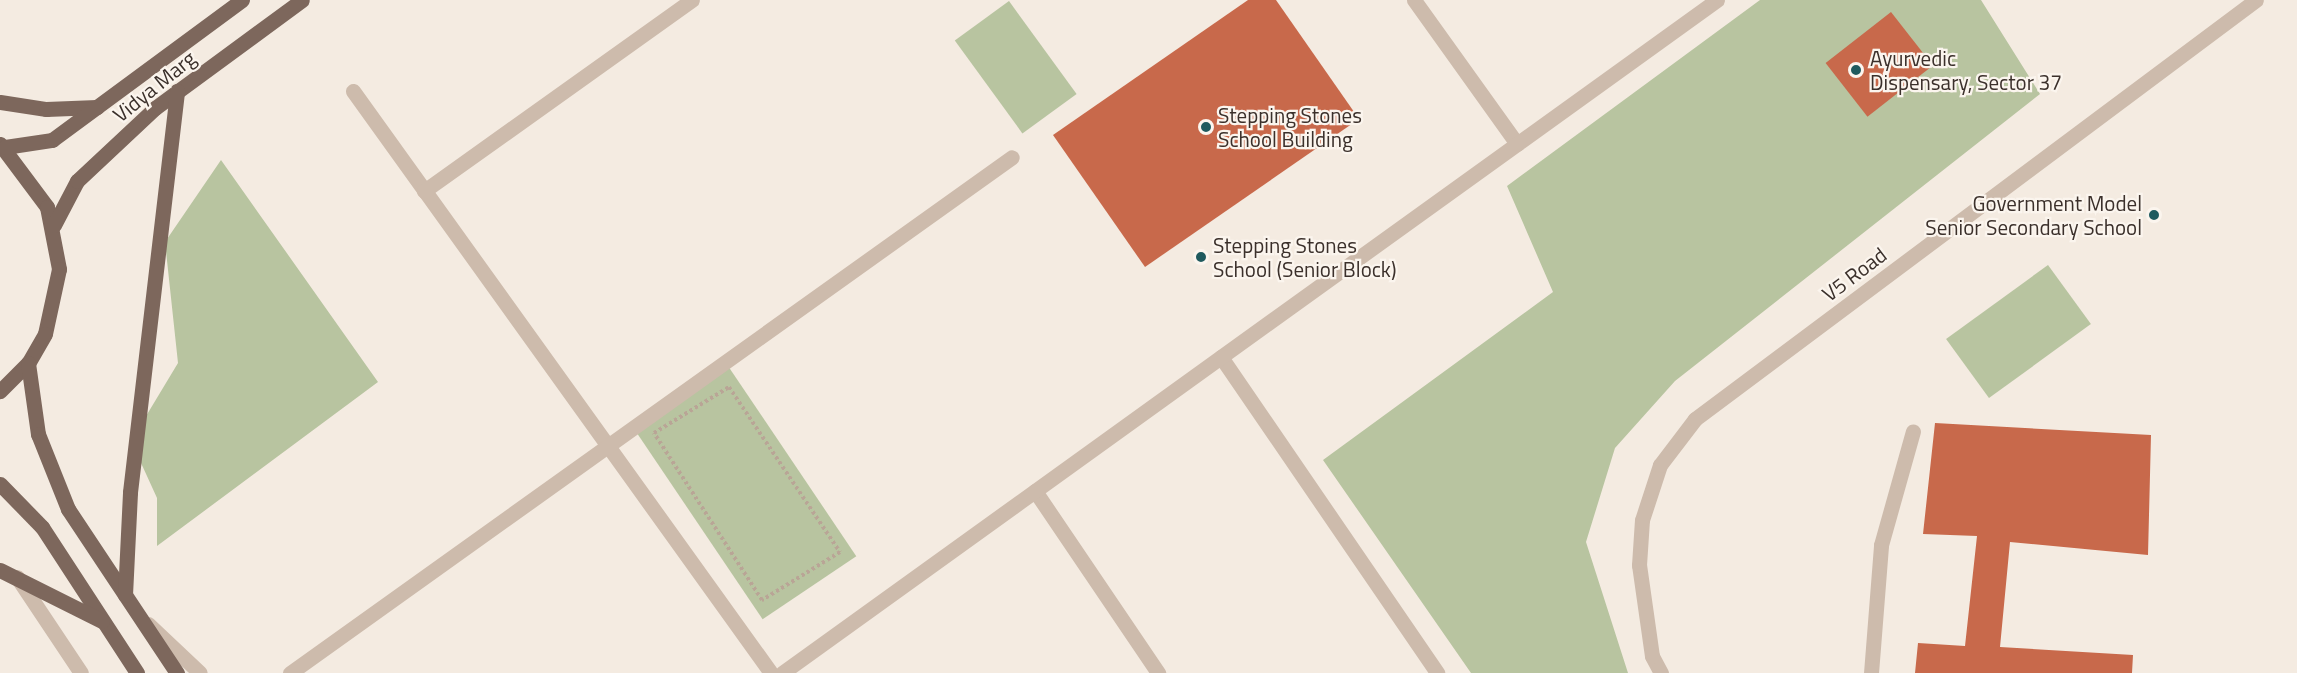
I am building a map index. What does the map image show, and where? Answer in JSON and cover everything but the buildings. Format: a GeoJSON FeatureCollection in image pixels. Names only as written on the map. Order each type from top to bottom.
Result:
{"type":"FeatureCollection","features":[{"type":"Feature","properties":{"kind":"main road","name":"Vidya Marg"},"geometry":{"type":"LineString","coordinates":[[2,145],[52,140],[242,0]]}},
{"type":"Feature","properties":{"kind":"main road","name":"Vidya Marg"},"geometry":{"type":"LineString","coordinates":[[54,225],[77,181],[177,91],[302,0]]}},
{"type":"Feature","properties":{"kind":"main road"},"geometry":{"type":"LineString","coordinates":[[125,595],[130,492],[177,91]]}},
{"type":"Feature","properties":{"kind":"main road"},"geometry":{"type":"LineString","coordinates":[[0,102],[46,109],[97,107]]}},
{"type":"Feature","properties":{"kind":"main road","name":"Vidya Marg"},"geometry":{"type":"LineString","coordinates":[[0,391],[28,363],[55,302],[59,269],[54,225],[39,191],[2,145]]}},
{"type":"Feature","properties":{"kind":"main road"},"geometry":{"type":"LineString","coordinates":[[28,363],[38,434],[69,508],[177,673]]}},
{"type":"Feature","properties":{"kind":"main road"},"geometry":{"type":"LineString","coordinates":[[0,484],[42,527],[137,673]]}},
{"type":"Feature","properties":{"kind":"main road"},"geometry":{"type":"LineString","coordinates":[[0,570],[105,623]]}},
{"type":"Feature","properties":{"kind":"street"},"geometry":{"type":"LineString","coordinates":[[424,191],[692,0]]}},
{"type":"Feature","properties":{"kind":"street"},"geometry":{"type":"LineString","coordinates":[[1414,0],[1517,144]]}},
{"type":"Feature","properties":{"kind":"street"},"geometry":{"type":"LineString","coordinates":[[782,673],[1717,0]]}},
{"type":"Feature","properties":{"kind":"street","name":"V5 Road"},"geometry":{"type":"LineString","coordinates":[[1661,673],[1652,656],[1639,565],[1642,520],[1660,465],[1695,419],[2256,0]]}},
{"type":"Feature","properties":{"kind":"street"},"geometry":{"type":"LineString","coordinates":[[353,91],[771,673]]}},
{"type":"Feature","properties":{"kind":"street"},"geometry":{"type":"LineString","coordinates":[[290,673],[1012,157]]}},
{"type":"Feature","properties":{"kind":"street"},"geometry":{"type":"LineString","coordinates":[[1221,357],[1437,673]]}},
{"type":"Feature","properties":{"kind":"street"},"geometry":{"type":"LineString","coordinates":[[1871,673],[1881,545],[1912,430]]}},
{"type":"Feature","properties":{"kind":"street"},"geometry":{"type":"LineString","coordinates":[[1035,491],[1158,673]]}},
{"type":"Feature","properties":{"kind":"street"},"geometry":{"type":"LineString","coordinates":[[16,577],[81,673]]}},
{"type":"Feature","properties":{"kind":"street"},"geometry":{"type":"LineString","coordinates":[[136,611],[200,673]]}},
{"type":"Feature","properties":{"kind":"path"},"geometry":{"type":"LineString","coordinates":[[729,387],[840,552],[762,600],[654,433],[720,392],[729,387]]}},
{"type":"Feature","properties":{"kind":"green space"},"geometry":{"type":"Polygon","coordinates":[[[1760,0],[1981,0],[2040,94],[1675,381],[1615,448],[1586,542],[1628,673],[1471,673],[1323,460],[1553,292],[1507,186],[1760,0]]]}},
{"type":"Feature","properties":{"kind":"green space"},"geometry":{"type":"Polygon","coordinates":[[[1009,1],[1077,94],[1022,133],[955,40],[1009,1]]]}},
{"type":"Feature","properties":{"kind":"green space"},"geometry":{"type":"Polygon","coordinates":[[[221,160],[378,382],[157,546],[157,498],[131,441],[178,363],[165,242],[221,160]]]}},
{"type":"Feature","properties":{"kind":"green space"},"geometry":{"type":"Polygon","coordinates":[[[2048,265],[2091,324],[1989,398],[1946,339],[2048,265]]]}},
{"type":"Feature","properties":{"kind":"green space"},"geometry":{"type":"Polygon","coordinates":[[[726,363],[856,556],[763,619],[632,426],[726,363]]]}},
{"type":"Feature","properties":{"kind":"place","name":"Ayurvedic Dispensary, Sector 37"},"geometry":{"type":"Point","coordinates":[1856,70]}},
{"type":"Feature","properties":{"kind":"place","name":"Stepping Stones School Building"},"geometry":{"type":"Point","coordinates":[1206,127]}},
{"type":"Feature","properties":{"kind":"place","name":"Government Model Senior Secondary School"},"geometry":{"type":"Point","coordinates":[2154,215]}},
{"type":"Feature","properties":{"kind":"place","name":"Stepping Stones School (Senior Block)"},"geometry":{"type":"Point","coordinates":[1201,257]}}]}
